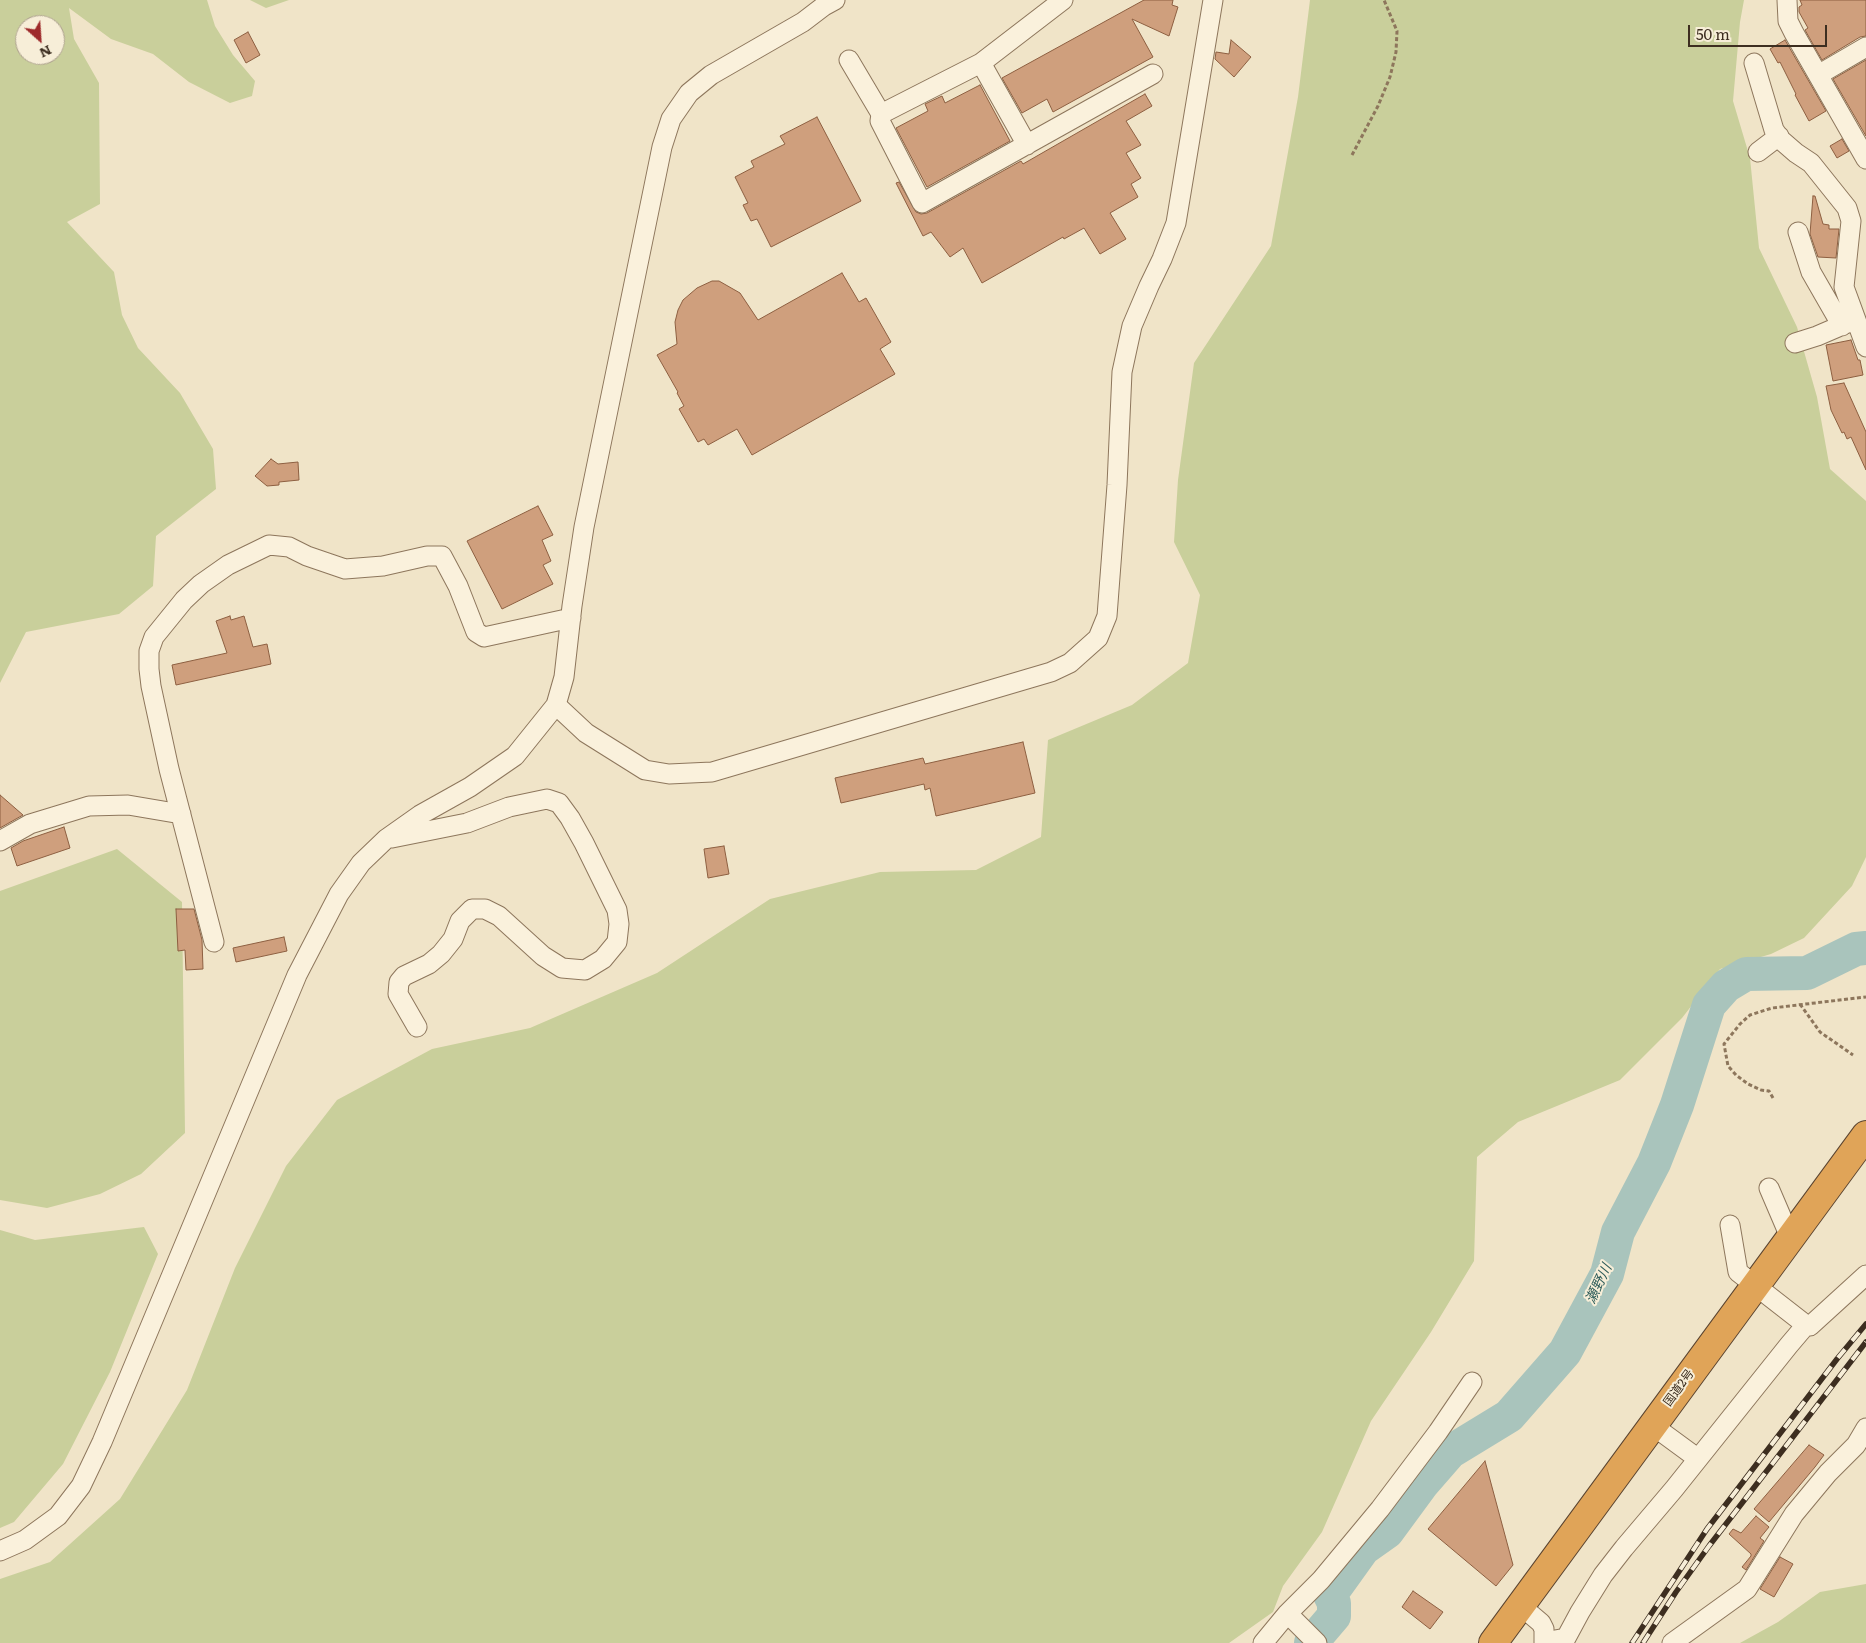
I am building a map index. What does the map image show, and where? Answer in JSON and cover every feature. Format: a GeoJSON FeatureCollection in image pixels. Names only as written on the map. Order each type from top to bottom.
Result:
{"type":"FeatureCollection","features":[{"type":"Feature","properties":{"kind":"highway","name":"国道2号"},"geometry":{"type":"LineString","coordinates":[[1493,1643],[1866,1135]]}},
{"type":"Feature","properties":{"kind":"street"},"geometry":{"type":"LineString","coordinates":[[881,114],[981,63],[1063,0]]}},
{"type":"Feature","properties":{"kind":"street"},"geometry":{"type":"LineString","coordinates":[[556,705],[586,733],[645,770],[669,774],[712,772],[1051,672],[1070,663],[1098,638],[1107,616],[1117,485],[1122,372],[1132,326],[1162,260],[1176,223],[1213,0]]}},
{"type":"Feature","properties":{"kind":"street"},"geometry":{"type":"LineString","coordinates":[[1788,0],[1788,21],[1866,158]]}},
{"type":"Feature","properties":{"kind":"street"},"geometry":{"type":"LineString","coordinates":[[0,1551],[25,1540],[58,1516],[81,1486],[102,1442],[297,975],[339,894],[362,863],[386,839],[420,815],[470,787],[515,756],[556,705],[564,677],[584,527],[630,297],[662,147],[671,119],[689,93],[711,75],[803,22],[829,2]]}},
{"type":"Feature","properties":{"kind":"street"},"geometry":{"type":"LineString","coordinates":[[1818,75],[1866,47]]}},
{"type":"Feature","properties":{"kind":"street"},"geometry":{"type":"LineString","coordinates":[[849,60],[881,114],[880,121],[922,203],[1152,74]]}},
{"type":"Feature","properties":{"kind":"street"},"geometry":{"type":"LineString","coordinates":[[981,63],[1027,145]]}},
{"type":"Feature","properties":{"kind":"street"},"geometry":{"type":"LineString","coordinates":[[1754,63],[1774,130],[1796,154],[1811,163],[1847,208],[1851,221],[1844,287],[1849,323]]}},
{"type":"Feature","properties":{"kind":"street"},"geometry":{"type":"LineString","coordinates":[[1758,152],[1779,136]]}},
{"type":"Feature","properties":{"kind":"street"},"geometry":{"type":"LineString","coordinates":[[1807,174],[1832,188]]}},
{"type":"Feature","properties":{"kind":"street"},"geometry":{"type":"LineString","coordinates":[[1798,232],[1811,272],[1866,347]]}},
{"type":"Feature","properties":{"kind":"street"},"geometry":{"type":"LineString","coordinates":[[1795,343],[1849,323]]}},
{"type":"Feature","properties":{"kind":"street"},"geometry":{"type":"LineString","coordinates":[[214,942],[151,686],[150,651],[154,636],[184,600],[214,574],[248,554],[269,545],[289,548],[345,569],[383,566],[427,556],[442,556],[458,586],[476,632],[484,637],[571,618]]}},
{"type":"Feature","properties":{"kind":"street"},"geometry":{"type":"LineString","coordinates":[[386,839],[467,823],[509,808],[547,798],[559,803],[570,818],[616,910],[619,924],[617,942],[603,959],[585,970],[562,968],[543,956],[499,916],[485,909],[472,909],[460,921],[453,939],[441,954],[429,964],[404,976],[399,982],[398,994],[416,1027]]}},
{"type":"Feature","properties":{"kind":"street"},"geometry":{"type":"LineString","coordinates":[[0,842],[30,824],[89,806],[128,805],[181,814]]}},
{"type":"Feature","properties":{"kind":"street"},"geometry":{"type":"LineString","coordinates":[[1768,1188],[1790,1237]]}},
{"type":"Feature","properties":{"kind":"street"},"geometry":{"type":"LineString","coordinates":[[1730,1225],[1738,1272],[1806,1325],[1810,1326],[1844,1293],[1866,1275]]}},
{"type":"Feature","properties":{"kind":"street"},"geometry":{"type":"LineString","coordinates":[[1521,1606],[1541,1623],[1544,1642],[1566,1638],[1603,1575],[1806,1325]]}},
{"type":"Feature","properties":{"kind":"street"},"geometry":{"type":"LineString","coordinates":[[1263,1643],[1287,1614],[1300,1603],[1380,1509],[1438,1432],[1472,1382]]}},
{"type":"Feature","properties":{"kind":"street"},"geometry":{"type":"LineString","coordinates":[[1652,1425],[1698,1458]]}},
{"type":"Feature","properties":{"kind":"street"},"geometry":{"type":"LineString","coordinates":[[1672,1643],[1747,1589],[1794,1514],[1832,1460],[1861,1450],[1866,1428]]}},
{"type":"Feature","properties":{"kind":"street"},"geometry":{"type":"LineString","coordinates":[[1290,1616],[1317,1643]]}},
{"type":"Feature","properties":{"kind":"path"},"geometry":{"type":"LineString","coordinates":[[1352,155],[1378,106],[1387,84],[1396,52],[1397,31],[1384,0]]}},
{"type":"Feature","properties":{"kind":"path"},"geometry":{"type":"LineString","coordinates":[[1772,1098],[1769,1092],[1761,1090],[1736,1075],[1728,1066],[1724,1044],[1740,1024],[1750,1015],[1772,1008],[1866,997]]}},
{"type":"Feature","properties":{"kind":"path"},"geometry":{"type":"LineString","coordinates":[[1800,1004],[1820,1032],[1852,1055]]}},
{"type":"Feature","properties":{"kind":"green space"},"geometry":{"type":"Polygon","coordinates":[[[0,0],[207,0],[215,26],[233,55],[255,81],[252,96],[230,103],[189,82],[153,54],[111,39],[69,8],[74,39],[99,83],[100,204],[67,222],[114,272],[122,315],[138,348],[180,393],[213,449],[216,489],[156,536],[153,586],[119,614],[26,632],[0,683],[0,0]]]}},
{"type":"Feature","properties":{"kind":"green space"},"geometry":{"type":"Polygon","coordinates":[[[250,0],[289,0],[266,8],[250,0]]]}},
{"type":"Feature","properties":{"kind":"green space"},"geometry":{"type":"Polygon","coordinates":[[[1310,0],[1744,0],[1740,22],[1733,101],[1750,158],[1759,248],[1797,327],[1817,397],[1830,469],[1866,501],[1866,857],[1852,886],[1804,938],[1771,954],[1720,969],[1682,1018],[1620,1080],[1518,1122],[1477,1157],[1474,1261],[1431,1332],[1371,1421],[1322,1532],[1283,1586],[1273,1612],[1229,1643],[0,1643],[0,1579],[50,1562],[120,1499],[187,1390],[235,1268],[286,1166],[337,1100],[432,1049],[530,1028],[657,973],[770,899],[880,872],[976,870],[1041,837],[1048,740],[1132,705],[1188,663],[1200,595],[1174,542],[1178,480],[1194,363],[1271,246],[1298,97],[1310,0]]]}},
{"type":"Feature","properties":{"kind":"green space"},"geometry":{"type":"Polygon","coordinates":[[[117,849],[182,902],[185,1133],[141,1174],[100,1194],[47,1208],[0,1200],[0,891],[117,849]]]}},
{"type":"Feature","properties":{"kind":"green space"},"geometry":{"type":"Polygon","coordinates":[[[144,1227],[158,1254],[110,1372],[63,1464],[14,1522],[0,1528],[0,1230],[35,1240],[144,1227]]]}},
{"type":"Feature","properties":{"kind":"green space"},"geometry":{"type":"Polygon","coordinates":[[[1866,1584],[1866,1643],[1740,1643],[1778,1622],[1820,1592],[1866,1584]]]}},
{"type":"Feature","properties":{"kind":"building"},"geometry":{"type":"Polygon","coordinates":[[[1144,0],[1173,0],[1172,5],[1178,7],[1169,36],[1132,19],[1153,57],[1053,112],[1047,99],[1022,113],[1002,78],[1144,0]]]}},
{"type":"Feature","properties":{"kind":"building"},"geometry":{"type":"Polygon","coordinates":[[[1800,0],[1866,0],[1866,36],[1860,37],[1822,60],[1805,30],[1808,28],[1799,12],[1799,7],[1802,5],[1800,0]]]}},
{"type":"Feature","properties":{"kind":"building"},"geometry":{"type":"Polygon","coordinates":[[[248,32],[260,55],[246,63],[234,40],[248,32]]]}},
{"type":"Feature","properties":{"kind":"building"},"geometry":{"type":"Polygon","coordinates":[[[1231,40],[1251,57],[1234,77],[1215,59],[1216,52],[1229,54],[1231,40]]]}},
{"type":"Feature","properties":{"kind":"building"},"geometry":{"type":"Polygon","coordinates":[[[1785,40],[1826,111],[1809,121],[1780,62],[1778,63],[1770,49],[1785,40]]]}},
{"type":"Feature","properties":{"kind":"building"},"geometry":{"type":"Polygon","coordinates":[[[1866,60],[1866,136],[1833,79],[1866,60]]]}},
{"type":"Feature","properties":{"kind":"building"},"geometry":{"type":"Polygon","coordinates":[[[980,85],[1010,141],[927,187],[896,128],[928,111],[925,104],[942,96],[945,103],[980,85]]]}},
{"type":"Feature","properties":{"kind":"building"},"geometry":{"type":"Polygon","coordinates":[[[1145,94],[1152,106],[1126,121],[1141,145],[1126,153],[1141,178],[1131,184],[1138,197],[1110,213],[1126,239],[1100,254],[1084,228],[1064,239],[1063,237],[982,283],[963,248],[950,257],[931,232],[923,236],[896,183],[899,182],[916,212],[921,214],[927,213],[1021,161],[1023,164],[1145,94]]]}},
{"type":"Feature","properties":{"kind":"building"},"geometry":{"type":"Polygon","coordinates":[[[817,117],[861,201],[771,247],[757,219],[751,221],[743,205],[748,203],[735,177],[754,167],[751,161],[785,144],[780,136],[817,117]]]}},
{"type":"Feature","properties":{"kind":"building"},"geometry":{"type":"Polygon","coordinates":[[[1842,139],[1849,151],[1837,158],[1830,146],[1842,139]]]}},
{"type":"Feature","properties":{"kind":"building"},"geometry":{"type":"Polygon","coordinates":[[[1813,196],[1815,196],[1823,224],[1829,225],[1829,229],[1839,229],[1836,258],[1818,257],[1810,234],[1813,196]]]}},
{"type":"Feature","properties":{"kind":"building"},"geometry":{"type":"Polygon","coordinates":[[[842,273],[859,302],[866,298],[891,342],[880,349],[895,374],[752,455],[737,429],[708,445],[704,439],[698,442],[679,409],[684,406],[678,392],[657,355],[677,344],[675,322],[683,300],[697,288],[712,281],[719,281],[740,293],[758,320],[842,273]]]}},
{"type":"Feature","properties":{"kind":"building"},"geometry":{"type":"Polygon","coordinates":[[[1851,340],[1858,360],[1860,360],[1863,375],[1833,381],[1826,345],[1851,340]]]}},
{"type":"Feature","properties":{"kind":"building"},"geometry":{"type":"Polygon","coordinates":[[[1844,383],[1866,432],[1866,470],[1851,437],[1847,439],[1844,432],[1842,433],[1831,410],[1826,386],[1844,383]]]}},
{"type":"Feature","properties":{"kind":"building"},"geometry":{"type":"Polygon","coordinates":[[[271,459],[278,464],[298,462],[299,480],[279,482],[279,485],[267,486],[255,476],[271,459]]]}},
{"type":"Feature","properties":{"kind":"building"},"geometry":{"type":"Polygon","coordinates":[[[538,506],[553,535],[542,540],[551,561],[543,565],[553,584],[502,609],[467,541],[538,506]]]}},
{"type":"Feature","properties":{"kind":"building"},"geometry":{"type":"Polygon","coordinates":[[[230,616],[231,620],[244,616],[253,647],[267,644],[271,664],[176,685],[172,665],[227,653],[216,621],[230,616]]]}},
{"type":"Feature","properties":{"kind":"building"},"geometry":{"type":"Polygon","coordinates":[[[1023,742],[1035,793],[936,816],[930,788],[925,790],[924,784],[841,803],[835,778],[923,758],[925,764],[1023,742]]]}},
{"type":"Feature","properties":{"kind":"building"},"geometry":{"type":"Polygon","coordinates":[[[0,795],[23,815],[0,828],[0,795]]]}},
{"type":"Feature","properties":{"kind":"building"},"geometry":{"type":"Polygon","coordinates":[[[64,827],[70,848],[17,866],[11,848],[23,841],[64,827]]]}},
{"type":"Feature","properties":{"kind":"building"},"geometry":{"type":"Polygon","coordinates":[[[724,846],[729,874],[708,878],[704,849],[724,846]]]}},
{"type":"Feature","properties":{"kind":"building"},"geometry":{"type":"Polygon","coordinates":[[[176,909],[194,909],[202,940],[203,969],[186,970],[185,950],[178,951],[176,909]]]}},
{"type":"Feature","properties":{"kind":"building"},"geometry":{"type":"Polygon","coordinates":[[[284,937],[287,951],[236,962],[233,948],[284,937]]]}},
{"type":"Feature","properties":{"kind":"building"},"geometry":{"type":"Polygon","coordinates":[[[1809,1445],[1824,1455],[1769,1522],[1754,1509],[1809,1445]]]}},
{"type":"Feature","properties":{"kind":"building"},"geometry":{"type":"Polygon","coordinates":[[[1485,1461],[1513,1565],[1496,1586],[1428,1529],[1485,1461]]]}},
{"type":"Feature","properties":{"kind":"building"},"geometry":{"type":"Polygon","coordinates":[[[1756,1516],[1769,1527],[1760,1538],[1764,1541],[1746,1570],[1742,1567],[1751,1554],[1729,1534],[1733,1529],[1741,1533],[1756,1516]]]}},
{"type":"Feature","properties":{"kind":"building"},"geometry":{"type":"Polygon","coordinates":[[[1780,1557],[1793,1564],[1774,1597],[1760,1589],[1780,1557]]]}},
{"type":"Feature","properties":{"kind":"building"},"geometry":{"type":"Polygon","coordinates":[[[1413,1591],[1443,1612],[1430,1629],[1402,1607],[1413,1591]]]}},
{"type":"Feature","properties":{"kind":"waterway","name":"瀬野川"},"geometry":{"type":"LineString","coordinates":[[1311,1643],[1334,1616],[1334,1603],[1330,1595],[1363,1549],[1387,1532],[1423,1483],[1450,1452],[1509,1416],[1565,1352],[1607,1274],[1618,1232],[1654,1163],[1677,1105],[1709,1005],[1726,986],[1746,974],[1807,973],[1856,949],[1866,948]]}},
{"type":"Feature","properties":{"kind":"railway"},"geometry":{"type":"LineString","coordinates":[[1632,1643],[1707,1529],[1866,1324]]}},
{"type":"Feature","properties":{"kind":"railway"},"geometry":{"type":"LineString","coordinates":[[1643,1643],[1709,1546],[1866,1342]]}}]}
